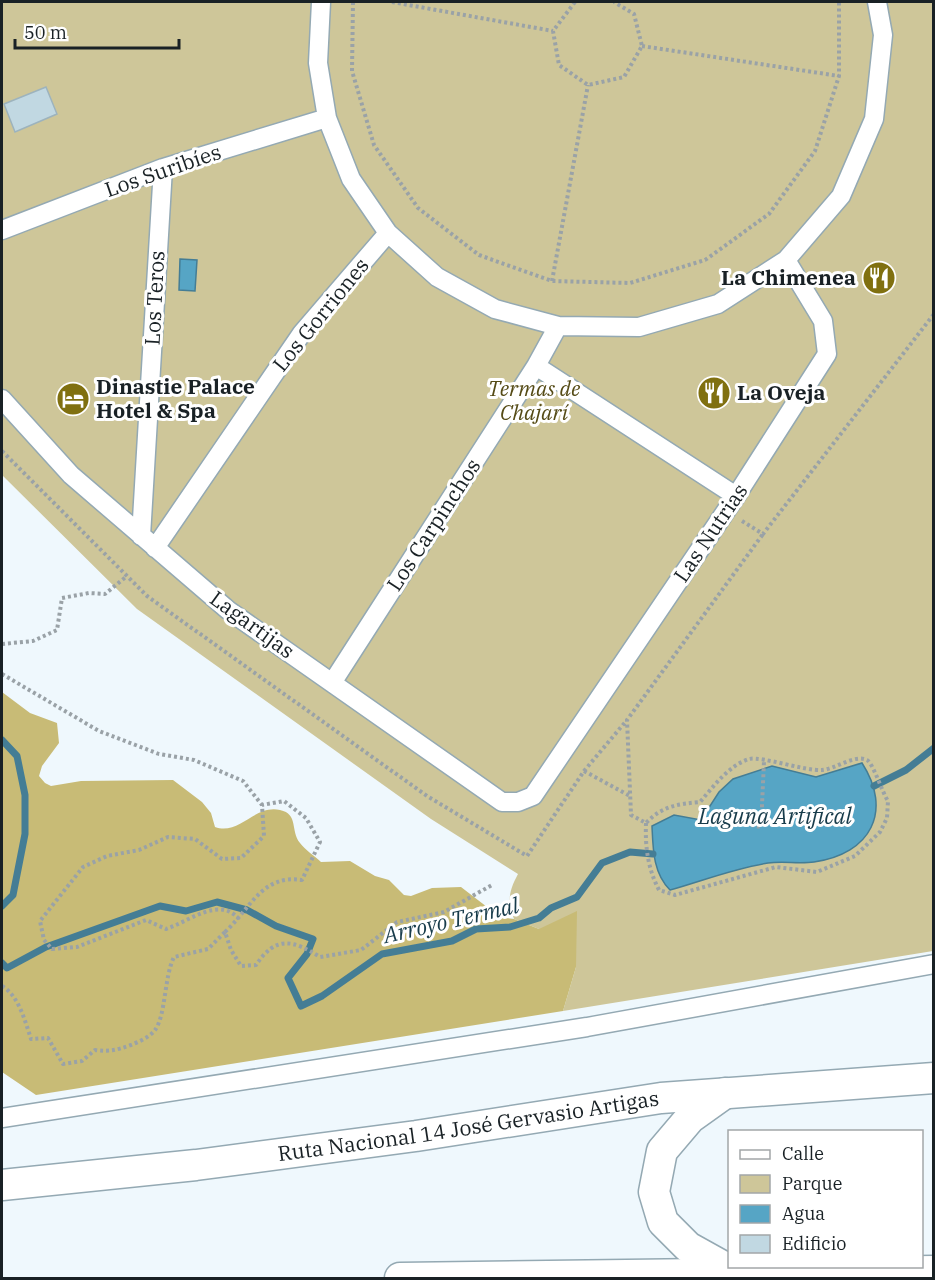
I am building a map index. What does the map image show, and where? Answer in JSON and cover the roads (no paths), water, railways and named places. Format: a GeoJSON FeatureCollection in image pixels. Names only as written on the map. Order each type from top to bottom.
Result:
{"type":"FeatureCollection","features":[{"type":"Feature","properties":{"kind":"highway","name":"Ruta Nacional 14 José Gervasio Artigas"},"geometry":{"type":"LineString","coordinates":[[2,1185],[196,1165],[416,1136],[558,1112],[725,1093],[933,1078]]}},
{"type":"Feature","properties":{"kind":"highway"},"geometry":{"type":"LineString","coordinates":[[725,1093],[690,1118],[662,1151],[654,1192],[663,1222],[671,1231],[688,1248],[734,1273]]}},
{"type":"Feature","properties":{"kind":"highway"},"geometry":{"type":"LineString","coordinates":[[400,1278],[933,1271]]}},
{"type":"Feature","properties":{"kind":"street"},"geometry":{"type":"LineString","coordinates":[[321,2],[318,63],[327,118],[351,179],[388,233],[437,277],[495,309],[558,326],[639,327],[718,304],[786,260],[841,196],[874,119],[883,35],[877,2]]}},
{"type":"Feature","properties":{"kind":"street","name":"Los Suribíes"},"geometry":{"type":"LineString","coordinates":[[2,230],[163,168],[327,118]]}},
{"type":"Feature","properties":{"kind":"street","name":"Los Teros"},"geometry":{"type":"LineString","coordinates":[[148,542],[163,168]]}},
{"type":"Feature","properties":{"kind":"street","name":"Los Gorriones"},"geometry":{"type":"LineString","coordinates":[[148,542],[302,333],[388,233]]}},
{"type":"Feature","properties":{"kind":"street","name":"Las Nutrias"},"geometry":{"type":"LineString","coordinates":[[533,796],[726,512],[827,354],[823,321],[786,260]]}},
{"type":"Feature","properties":{"kind":"street","name":"Los Carpinchos"},"geometry":{"type":"LineString","coordinates":[[332,683],[536,366],[558,326]]}},
{"type":"Feature","properties":{"kind":"street"},"geometry":{"type":"LineString","coordinates":[[536,366],[736,496]]}},
{"type":"Feature","properties":{"kind":"street","name":"Lagartijas"},"geometry":{"type":"LineString","coordinates":[[2,399],[71,475],[228,610],[502,802],[518,802],[533,796]]}},
{"type":"Feature","properties":{"kind":"street"},"geometry":{"type":"LineString","coordinates":[[2,1118],[587,1027],[933,964]]}},
{"type":"Feature","properties":{"kind":"water"},"geometry":{"type":"Polygon","coordinates":[[[180,259],[197,260],[195,291],[179,290],[180,259]]]}},
{"type":"Feature","properties":{"kind":"water","name":"Laguna Artifical"},"geometry":{"type":"Polygon","coordinates":[[[862,763],[876,798],[875,813],[871,828],[850,850],[814,862],[774,862],[756,865],[670,890],[664,883],[655,860],[652,826],[674,815],[701,820],[719,792],[733,779],[772,766],[816,777],[862,763]]]}},
{"type":"Feature","properties":{"kind":"waterway","name":"Arroyo Termal"},"geometry":{"type":"LineString","coordinates":[[2,740],[17,756],[25,795],[25,834],[13,895],[2,906]]}},
{"type":"Feature","properties":{"kind":"waterway","name":"Arroyo Termal"},"geometry":{"type":"LineString","coordinates":[[874,786],[906,770],[934,748]]}},
{"type":"Feature","properties":{"kind":"waterway","name":"Arroyo Termal"},"geometry":{"type":"LineString","coordinates":[[2,963],[7,968],[46,947],[160,906],[186,911],[217,902],[247,910],[276,926],[313,939],[307,954],[288,978],[301,1006],[322,996],[382,954],[452,941],[476,929],[510,927],[539,918],[551,908],[577,897],[602,863],[630,852],[653,854]]}},
{"type":"Feature","properties":{"kind":"place","name":"La Chimenea"},"geometry":{"type":"Point","coordinates":[879,278]}},
{"type":"Feature","properties":{"kind":"place","name":"La Oveja"},"geometry":{"type":"Point","coordinates":[714,393]}},
{"type":"Feature","properties":{"kind":"place","name":"Dinastie Palace Hotel & Spa"},"geometry":{"type":"Point","coordinates":[73,399]}},
{"type":"Feature","properties":{"kind":"park label","name":"Termas de Chajarí"},"geometry":{"type":"Point","coordinates":[534,401]}}]}
